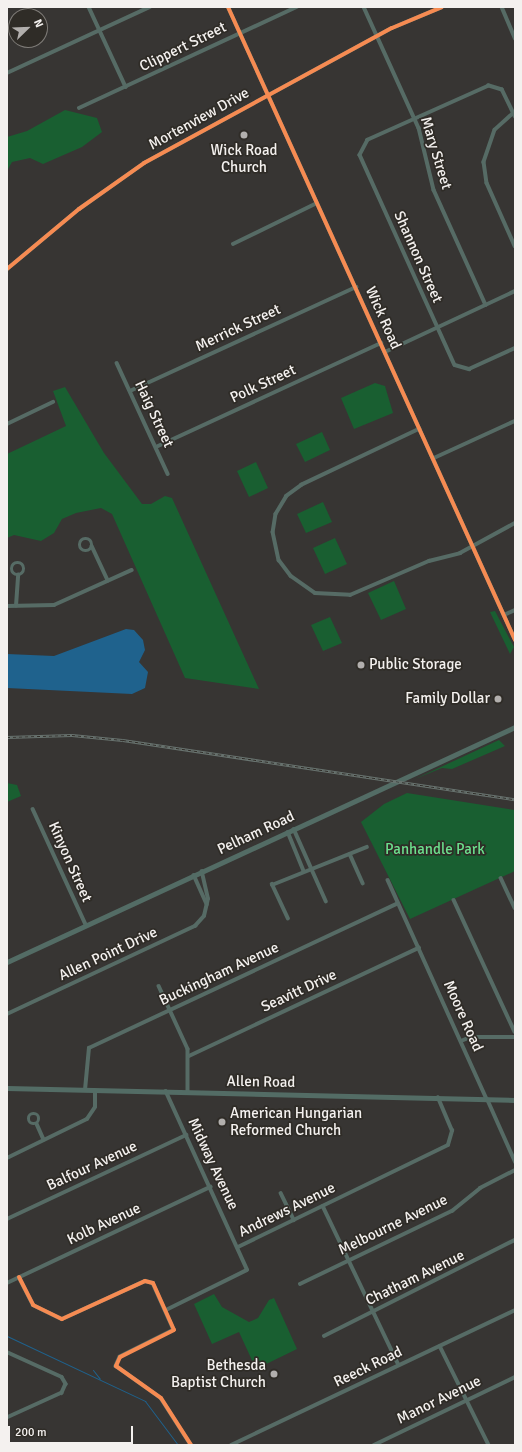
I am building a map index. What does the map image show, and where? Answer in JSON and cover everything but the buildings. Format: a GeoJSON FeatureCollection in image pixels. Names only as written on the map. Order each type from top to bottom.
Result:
{"type":"FeatureCollection","features":[{"type":"Feature","properties":{"kind":"main road","name":"Pelham Road"},"geometry":{"type":"LineString","coordinates":[[7,962],[515,727]]}},
{"type":"Feature","properties":{"kind":"main road","name":"Allen Road"},"geometry":{"type":"LineString","coordinates":[[7,1088],[515,1100]]}},
{"type":"Feature","properties":{"kind":"street"},"geometry":{"type":"LineString","coordinates":[[89,7],[126,87]]}},
{"type":"Feature","properties":{"kind":"street"},"geometry":{"type":"LineString","coordinates":[[7,73],[150,7]]}},
{"type":"Feature","properties":{"kind":"street","name":"Wick Road"},"geometry":{"type":"LineString","coordinates":[[228,7],[421,429],[515,640]]}},
{"type":"Feature","properties":{"kind":"street","name":"Clippert Street"},"geometry":{"type":"LineString","coordinates":[[79,108],[297,7]]}},
{"type":"Feature","properties":{"kind":"street","name":"Mary Street"},"geometry":{"type":"LineString","coordinates":[[364,7],[415,119],[434,190],[486,305]]}},
{"type":"Feature","properties":{"kind":"street","name":"Mortenview Drive"},"geometry":{"type":"LineString","coordinates":[[7,269],[125,175],[376,36],[442,7]]}},
{"type":"Feature","properties":{"kind":"street"},"geometry":{"type":"LineString","coordinates":[[502,7],[515,38]]}},
{"type":"Feature","properties":{"kind":"street"},"geometry":{"type":"LineString","coordinates":[[415,119],[487,86],[496,86],[514,114],[494,130],[484,162],[487,183],[515,246]]}},
{"type":"Feature","properties":{"kind":"street","name":"Shannon Street"},"geometry":{"type":"LineString","coordinates":[[415,119],[368,140],[360,150],[453,362],[462,369],[515,348]]}},
{"type":"Feature","properties":{"kind":"street"},"geometry":{"type":"LineString","coordinates":[[233,244],[317,203]]}},
{"type":"Feature","properties":{"kind":"street","name":"Merrick Street"},"geometry":{"type":"LineString","coordinates":[[130,391],[356,287]]}},
{"type":"Feature","properties":{"kind":"street"},"geometry":{"type":"LineString","coordinates":[[385,352],[515,291]]}},
{"type":"Feature","properties":{"kind":"street","name":"Polk Street"},"geometry":{"type":"LineString","coordinates":[[156,447],[381,344]]}},
{"type":"Feature","properties":{"kind":"street","name":"Haig Street"},"geometry":{"type":"LineString","coordinates":[[117,363],[168,474]]}},
{"type":"Feature","properties":{"kind":"street"},"geometry":{"type":"LineString","coordinates":[[7,424],[53,402]]}},
{"type":"Feature","properties":{"kind":"street"},"geometry":{"type":"LineString","coordinates":[[434,458],[515,421]]}},
{"type":"Feature","properties":{"kind":"street"},"geometry":{"type":"LineString","coordinates":[[421,429],[290,493],[273,524],[274,543],[280,561],[305,588],[341,596],[474,546],[515,523]]}},
{"type":"Feature","properties":{"kind":"street"},"geometry":{"type":"LineString","coordinates":[[92,545],[108,581]]}},
{"type":"Feature","properties":{"kind":"street"},"geometry":{"type":"LineString","coordinates":[[7,606],[54,605],[132,570]]}},
{"type":"Feature","properties":{"kind":"street"},"geometry":{"type":"LineString","coordinates":[[16,606],[18,575]]}},
{"type":"Feature","properties":{"kind":"street"},"geometry":{"type":"LineString","coordinates":[[504,615],[515,610]]}},
{"type":"Feature","properties":{"kind":"street","name":"Kinyon Street"},"geometry":{"type":"LineString","coordinates":[[33,809],[86,925]]}},
{"type":"Feature","properties":{"kind":"street"},"geometry":{"type":"LineString","coordinates":[[294,829],[326,901]]}},
{"type":"Feature","properties":{"kind":"street"},"geometry":{"type":"LineString","coordinates":[[288,832],[304,871]]}},
{"type":"Feature","properties":{"kind":"street"},"geometry":{"type":"LineString","coordinates":[[288,919],[272,884],[367,847]]}},
{"type":"Feature","properties":{"kind":"street"},"geometry":{"type":"LineString","coordinates":[[350,854],[363,883]]}},
{"type":"Feature","properties":{"kind":"street","name":"Allen Point Drive"},"geometry":{"type":"LineString","coordinates":[[7,1014],[190,930],[204,916],[208,887],[202,872]]}},
{"type":"Feature","properties":{"kind":"street"},"geometry":{"type":"LineString","coordinates":[[194,875],[206,904]]}},
{"type":"Feature","properties":{"kind":"street"},"geometry":{"type":"LineString","coordinates":[[501,878],[515,908]]}},
{"type":"Feature","properties":{"kind":"street","name":"Moore Road"},"geometry":{"type":"LineString","coordinates":[[388,880],[515,1162]]}},
{"type":"Feature","properties":{"kind":"street"},"geometry":{"type":"LineString","coordinates":[[454,900],[515,1032]]}},
{"type":"Feature","properties":{"kind":"street","name":"Buckingham Avenue"},"geometry":{"type":"LineString","coordinates":[[85,1090],[88,1049],[398,903]]}},
{"type":"Feature","properties":{"kind":"street","name":"Seavitt Drive"},"geometry":{"type":"LineString","coordinates":[[188,1056],[419,948]]}},
{"type":"Feature","properties":{"kind":"street"},"geometry":{"type":"LineString","coordinates":[[158,986],[170,1010],[188,1056],[188,1092]]}},
{"type":"Feature","properties":{"kind":"street"},"geometry":{"type":"LineString","coordinates":[[461,1041],[470,1037],[515,1037]]}},
{"type":"Feature","properties":{"kind":"street"},"geometry":{"type":"LineString","coordinates":[[7,1158],[87,1119],[95,1107],[95,1090]]}},
{"type":"Feature","properties":{"kind":"street","name":"Midway Avenue"},"geometry":{"type":"LineString","coordinates":[[166,1092],[238,1247]]}},
{"type":"Feature","properties":{"kind":"street","name":"Andrews Avenue"},"geometry":{"type":"LineString","coordinates":[[166,1310],[244,1272],[247,1266],[238,1247],[448,1145],[452,1131],[438,1098]]}},
{"type":"Feature","properties":{"kind":"street"},"geometry":{"type":"LineString","coordinates":[[37,1124],[44,1140]]}},
{"type":"Feature","properties":{"kind":"street","name":"Balfour Avenue"},"geometry":{"type":"LineString","coordinates":[[7,1219],[186,1135]]}},
{"type":"Feature","properties":{"kind":"street","name":"Melbourne Avenue"},"geometry":{"type":"LineString","coordinates":[[300,1284],[452,1211],[480,1188],[515,1170]]}},
{"type":"Feature","properties":{"kind":"street","name":"Kolb Avenue"},"geometry":{"type":"LineString","coordinates":[[7,1283],[210,1187]]}},
{"type":"Feature","properties":{"kind":"street"},"geometry":{"type":"LineString","coordinates":[[281,1193],[294,1220]]}},
{"type":"Feature","properties":{"kind":"street"},"geometry":{"type":"LineString","coordinates":[[323,1206],[399,1365]]}},
{"type":"Feature","properties":{"kind":"street","name":"Chatham Avenue"},"geometry":{"type":"LineString","coordinates":[[324,1336],[515,1240]]}},
{"type":"Feature","properties":{"kind":"street"},"geometry":{"type":"LineString","coordinates":[[20,1276],[33,1305],[60,1319],[148,1280],[153,1283],[166,1310],[173,1332],[120,1357],[116,1366],[161,1398],[191,1445]]}},
{"type":"Feature","properties":{"kind":"street","name":"Reeck Road"},"geometry":{"type":"LineString","coordinates":[[231,1445],[515,1310]]}},
{"type":"Feature","properties":{"kind":"street"},"geometry":{"type":"LineString","coordinates":[[440,1346],[489,1445]]}},
{"type":"Feature","properties":{"kind":"street"},"geometry":{"type":"LineString","coordinates":[[7,1418],[62,1393],[66,1387],[62,1377],[8,1353]]}},
{"type":"Feature","properties":{"kind":"street","name":"Manor Avenue"},"geometry":{"type":"LineString","coordinates":[[374,1445],[515,1377]]}},
{"type":"Feature","properties":{"kind":"green space"},"geometry":{"type":"Polygon","coordinates":[[[65,110],[97,118],[102,132],[82,147],[43,164],[30,158],[12,162],[7,171],[7,137],[27,131],[65,110]]]}},
{"type":"Feature","properties":{"kind":"green space"},"geometry":{"type":"Polygon","coordinates":[[[375,383],[385,386],[393,413],[354,429],[341,398],[375,383]]]}},
{"type":"Feature","properties":{"kind":"green space"},"geometry":{"type":"Polygon","coordinates":[[[65,387],[104,453],[142,504],[151,504],[165,496],[172,498],[259,689],[185,678],[112,514],[101,508],[76,513],[62,519],[54,533],[41,541],[14,535],[7,538],[7,454],[66,426],[53,391],[65,387]]]}},
{"type":"Feature","properties":{"kind":"green space"},"geometry":{"type":"Polygon","coordinates":[[[322,432],[330,450],[305,462],[296,444],[322,432]]]}},
{"type":"Feature","properties":{"kind":"green space"},"geometry":{"type":"Polygon","coordinates":[[[256,462],[268,488],[249,497],[237,471],[256,462]]]}},
{"type":"Feature","properties":{"kind":"green space"},"geometry":{"type":"Polygon","coordinates":[[[323,502],[332,522],[306,533],[297,514],[323,502]]]}},
{"type":"Feature","properties":{"kind":"green space"},"geometry":{"type":"Polygon","coordinates":[[[335,538],[347,564],[325,574],[313,548],[335,538]]]}},
{"type":"Feature","properties":{"kind":"green space"},"geometry":{"type":"Polygon","coordinates":[[[394,581],[406,609],[381,620],[368,593],[394,581]]]}},
{"type":"Feature","properties":{"kind":"green space"},"geometry":{"type":"Polygon","coordinates":[[[495,611],[514,647],[510,654],[490,612],[495,611]]]}},
{"type":"Feature","properties":{"kind":"green space"},"geometry":{"type":"Polygon","coordinates":[[[330,617],[342,643],[323,651],[311,625],[330,617]]]}},
{"type":"Feature","properties":{"kind":"green space"},"geometry":{"type":"Polygon","coordinates":[[[499,740],[505,746],[452,769],[442,768],[415,779],[499,740]]]}},
{"type":"Feature","properties":{"kind":"green space"},"geometry":{"type":"Polygon","coordinates":[[[7,783],[17,785],[21,796],[7,802],[7,783]]]}},
{"type":"Feature","properties":{"kind":"green space","name":"Panhandle Park"},"geometry":{"type":"Polygon","coordinates":[[[407,793],[515,810],[515,871],[410,919],[361,822],[384,804],[407,793]]]}},
{"type":"Feature","properties":{"kind":"green space"},"geometry":{"type":"Polygon","coordinates":[[[214,1294],[222,1307],[249,1322],[258,1318],[269,1300],[274,1298],[297,1349],[256,1369],[239,1332],[212,1344],[194,1304],[214,1294]]]}},
{"type":"Feature","properties":{"kind":"water"},"geometry":{"type":"Polygon","coordinates":[[[126,629],[134,630],[143,640],[145,650],[139,662],[148,672],[145,688],[132,694],[7,688],[7,654],[54,656],[126,629]]]}},
{"type":"Feature","properties":{"kind":"waterway"},"geometry":{"type":"LineString","coordinates":[[7,1336],[145,1401],[178,1445]]}},
{"type":"Feature","properties":{"kind":"waterway"},"geometry":{"type":"LineString","coordinates":[[93,1370],[100,1379]]}},
{"type":"Feature","properties":{"kind":"railway"},"geometry":{"type":"LineString","coordinates":[[7,737],[72,735],[123,740],[515,799]]}},
{"type":"Feature","properties":{"kind":"cycle path"},"geometry":{"type":"LineString","coordinates":[[228,7],[515,640]]}},
{"type":"Feature","properties":{"kind":"cycle path"},"geometry":{"type":"LineString","coordinates":[[7,269],[79,209],[144,163],[392,28],[442,7]]}},
{"type":"Feature","properties":{"kind":"cycle path"},"geometry":{"type":"LineString","coordinates":[[19,1277],[33,1305],[62,1319],[145,1281],[153,1283],[174,1330],[120,1357],[116,1366],[161,1398],[191,1445]]}},
{"type":"Feature","properties":{"kind":"place","name":"Wick Road Church"},"geometry":{"type":"Point","coordinates":[244,135]}},
{"type":"Feature","properties":{"kind":"place","name":"Public Storage"},"geometry":{"type":"Point","coordinates":[361,665]}},
{"type":"Feature","properties":{"kind":"place","name":"Family Dollar"},"geometry":{"type":"Point","coordinates":[498,699]}},
{"type":"Feature","properties":{"kind":"place","name":"American Hungarian Reformed Church"},"geometry":{"type":"Point","coordinates":[222,1122]}},
{"type":"Feature","properties":{"kind":"place","name":"Bethesda Baptist Church"},"geometry":{"type":"Point","coordinates":[274,1374]}}]}
